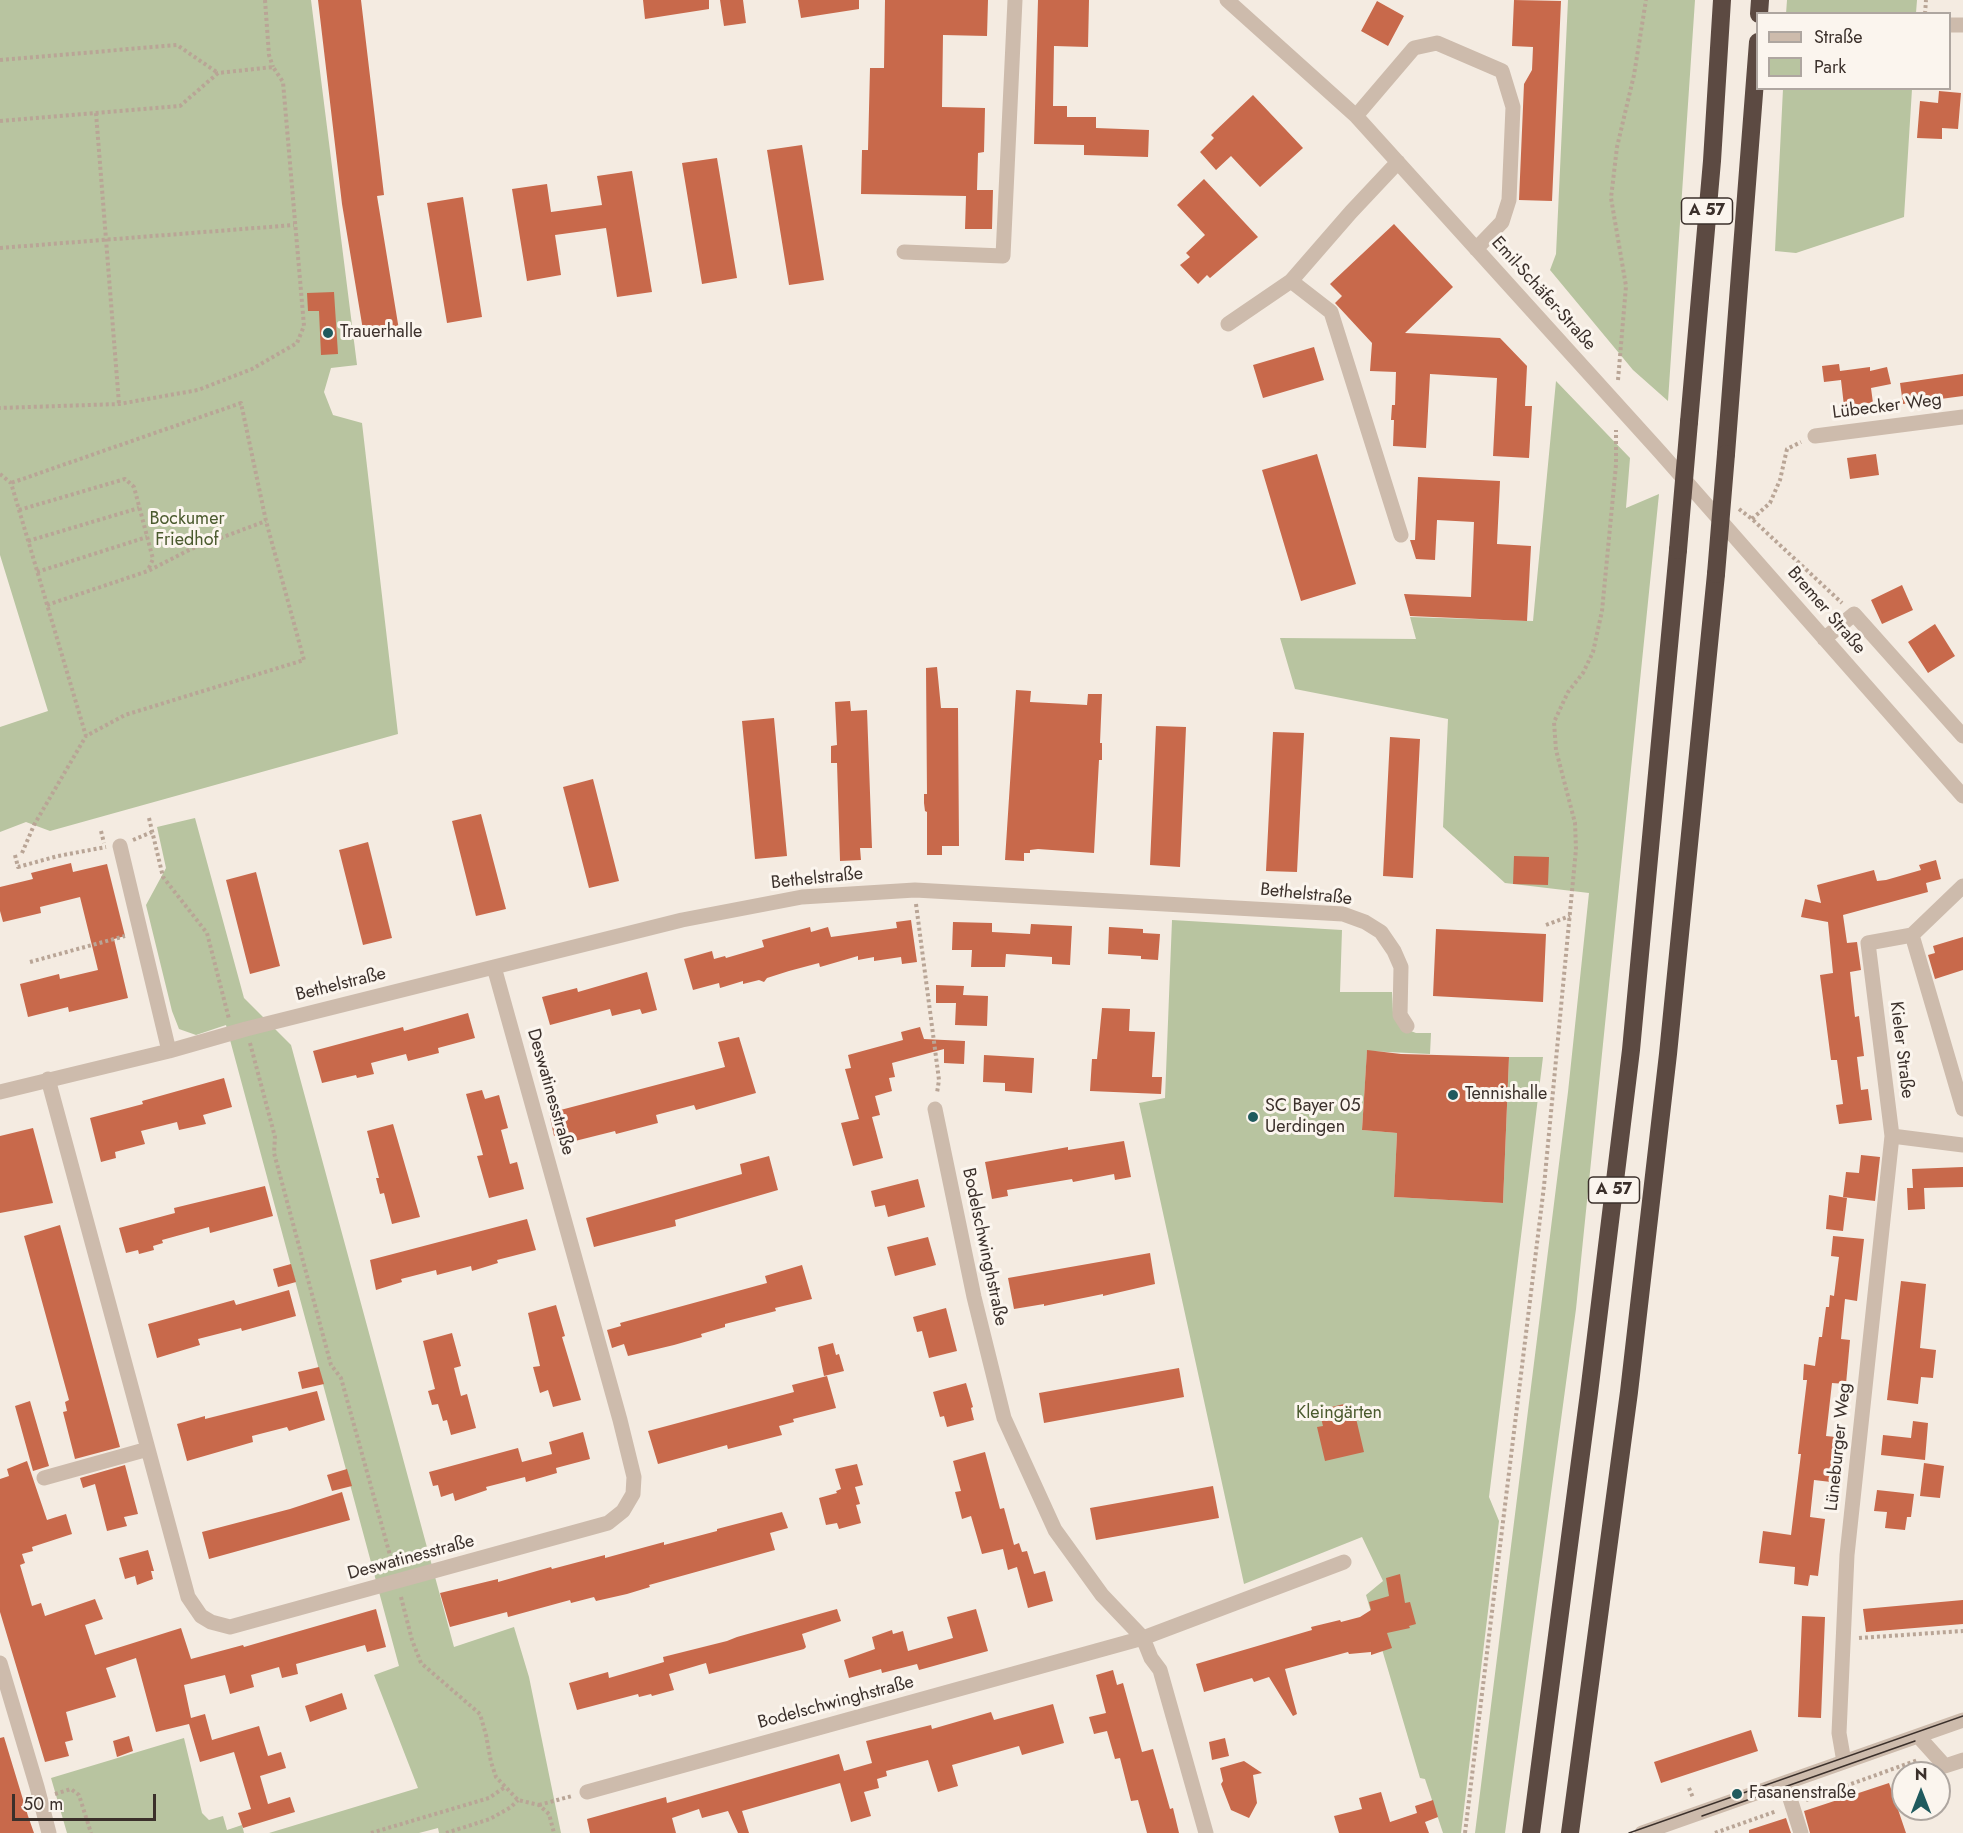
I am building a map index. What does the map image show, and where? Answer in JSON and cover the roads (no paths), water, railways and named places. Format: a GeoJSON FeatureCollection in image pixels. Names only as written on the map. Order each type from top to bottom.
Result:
{"type":"FeatureCollection","features":[{"type":"Feature","properties":{"kind":"highway","name":"A 57"},"geometry":{"type":"LineString","coordinates":[[1532,1831],[1631,1050],[1712,161],[1722,0]]}},
{"type":"Feature","properties":{"kind":"highway","name":"A 57"},"geometry":{"type":"LineString","coordinates":[[1571,1824],[1629,1392],[1666,1077],[1716,574],[1756,68]]}},
{"type":"Feature","properties":{"kind":"street"},"geometry":{"type":"LineString","coordinates":[[904,252],[1004,256],[1015,0]]}},
{"type":"Feature","properties":{"kind":"street","name":"Emil-Schäfer-Straße"},"geometry":{"type":"LineString","coordinates":[[1227,0],[1356,116],[1660,452]]}},
{"type":"Feature","properties":{"kind":"street"},"geometry":{"type":"LineString","coordinates":[[1356,116],[1414,48],[1437,43],[1502,71],[1513,107],[1509,200],[1502,222],[1476,249]]}},
{"type":"Feature","properties":{"kind":"street"},"geometry":{"type":"LineString","coordinates":[[1228,324],[1291,281],[1398,162]]}},
{"type":"Feature","properties":{"kind":"street"},"geometry":{"type":"LineString","coordinates":[[1291,281],[1331,312],[1401,534]]}},
{"type":"Feature","properties":{"kind":"street","name":"Lübecker Weg"},"geometry":{"type":"LineString","coordinates":[[1815,436],[1963,417]]}},
{"type":"Feature","properties":{"kind":"street","name":"Bremer Straße"},"geometry":{"type":"LineString","coordinates":[[1660,452],[1963,796]]}},
{"type":"Feature","properties":{"kind":"street"},"geometry":{"type":"LineString","coordinates":[[1824,639],[1854,614],[1963,736]]}},
{"type":"Feature","properties":{"kind":"street"},"geometry":{"type":"LineString","coordinates":[[120,846],[169,1051]]}},
{"type":"Feature","properties":{"kind":"street"},"geometry":{"type":"LineString","coordinates":[[1912,935],[1963,886]]}},
{"type":"Feature","properties":{"kind":"street","name":"Bethelstraße"},"geometry":{"type":"LineString","coordinates":[[0,1092],[682,920],[802,897],[915,890],[1343,914],[1365,922],[1381,932],[1394,951],[1401,967],[1400,1015],[1407,1026]]}},
{"type":"Feature","properties":{"kind":"street","name":"Kieler Straße"},"geometry":{"type":"LineString","coordinates":[[1892,1136],[1868,943],[1912,935],[1963,1109]]}},
{"type":"Feature","properties":{"kind":"street","name":"Deswatinesstraße"},"geometry":{"type":"LineString","coordinates":[[48,1079],[188,1597],[201,1616],[211,1622],[230,1627],[608,1523],[623,1511],[633,1494],[634,1477],[620,1420],[494,967]]}},
{"type":"Feature","properties":{"kind":"street","name":"Bodelschwinghstraße"},"geometry":{"type":"LineString","coordinates":[[935,1109],[974,1297],[1004,1418],[1055,1530],[1102,1596],[1143,1638],[1151,1658],[1160,1670],[1206,1833]]}},
{"type":"Feature","properties":{"kind":"street"},"geometry":{"type":"LineString","coordinates":[[1892,1136],[1963,1145]]}},
{"type":"Feature","properties":{"kind":"street","name":"Lüneburger Weg"},"geometry":{"type":"LineString","coordinates":[[1844,1762],[1839,1733],[1847,1556],[1892,1136]]}},
{"type":"Feature","properties":{"kind":"street"},"geometry":{"type":"LineString","coordinates":[[44,1478],[148,1449]]}},
{"type":"Feature","properties":{"kind":"street","name":"Bodelschwinghstraße"},"geometry":{"type":"LineString","coordinates":[[587,1792],[1143,1638],[1344,1562]]}},
{"type":"Feature","properties":{"kind":"street"},"geometry":{"type":"LineString","coordinates":[[0,1663],[49,1833]]}},
{"type":"Feature","properties":{"kind":"street"},"geometry":{"type":"LineString","coordinates":[[1642,1833],[1663,1830],[1785,1783],[1963,1720]]}},
{"type":"Feature","properties":{"kind":"street"},"geometry":{"type":"LineString","coordinates":[[1918,1736],[1946,1766],[1963,1760]]}},
{"type":"Feature","properties":{"kind":"street"},"geometry":{"type":"LineString","coordinates":[[1785,1783],[1802,1833]]}},
{"type":"Feature","properties":{"kind":"tram line"},"geometry":{"type":"LineString","coordinates":[[1629,1833],[1963,1716]]}},
{"type":"Feature","properties":{"kind":"tram line"},"geometry":{"type":"LineString","coordinates":[[1702,1816],[1915,1741]]}},
{"type":"Feature","properties":{"kind":"place","name":"Trauerhalle"},"geometry":{"type":"Point","coordinates":[328,333]}},
{"type":"Feature","properties":{"kind":"place","name":"Tennishalle"},"geometry":{"type":"Point","coordinates":[1453,1095]}},
{"type":"Feature","properties":{"kind":"place","name":"SC Bayer 05 Uerdingen"},"geometry":{"type":"Point","coordinates":[1253,1117]}},
{"type":"Feature","properties":{"kind":"place","name":"Fasanenstraße"},"geometry":{"type":"Point","coordinates":[1737,1794]}},
{"type":"Feature","properties":{"kind":"park label","name":"Bockumer Friedhof"},"geometry":{"type":"Point","coordinates":[187,530]}},
{"type":"Feature","properties":{"kind":"park label","name":"Kleingärten"},"geometry":{"type":"Point","coordinates":[1339,1414]}}]}
